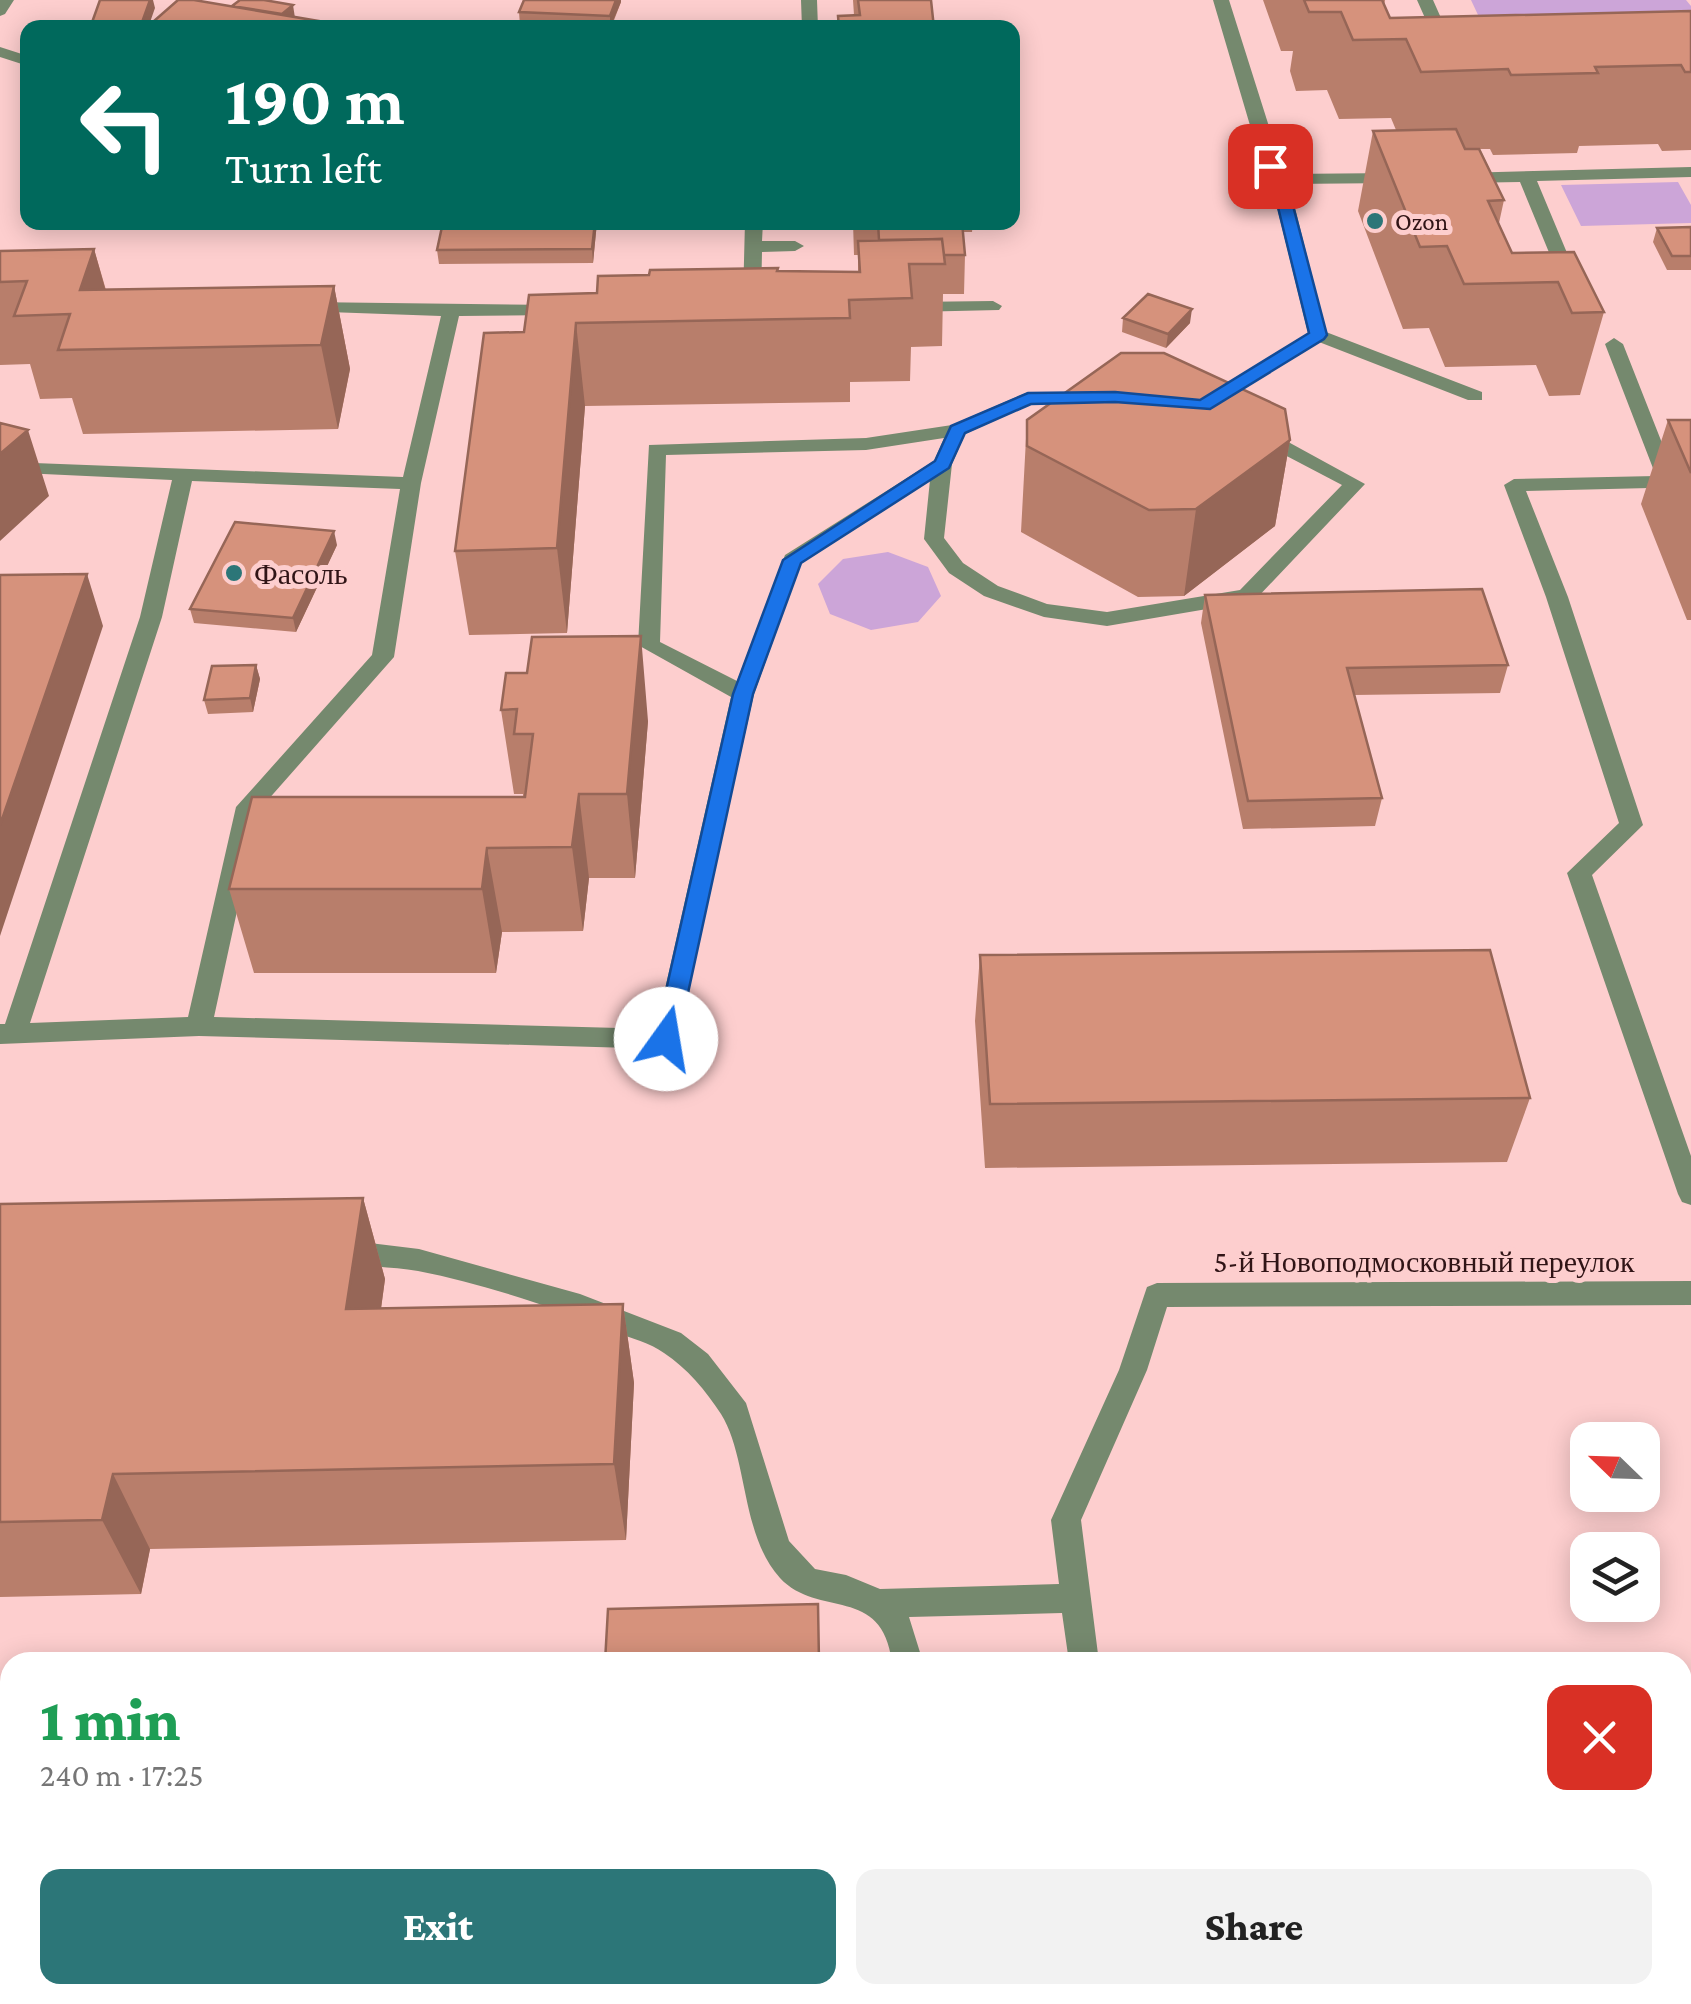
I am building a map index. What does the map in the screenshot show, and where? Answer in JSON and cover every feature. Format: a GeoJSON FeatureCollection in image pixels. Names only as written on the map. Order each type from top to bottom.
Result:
{"type":"FeatureCollection","features":[{"type":"Feature","properties":{"kind":"street"},"geometry":{"type":"LineString","coordinates":[[0,12],[6,0]]}},
{"type":"Feature","properties":{"kind":"street"},"geometry":{"type":"LineString","coordinates":[[1221,0],[1270,166],[1278,179],[1318,335]]}},
{"type":"Feature","properties":{"kind":"street"},"geometry":{"type":"LineString","coordinates":[[1425,0],[1450,58]]}},
{"type":"Feature","properties":{"kind":"street"},"geometry":{"type":"LineString","coordinates":[[1278,179],[1691,172]]}},
{"type":"Feature","properties":{"kind":"street"},"geometry":{"type":"LineString","coordinates":[[1527,177],[1578,301]]}},
{"type":"Feature","properties":{"kind":"street"},"geometry":{"type":"LineString","coordinates":[[751,309],[754,230]]}},
{"type":"Feature","properties":{"kind":"street"},"geometry":{"type":"LineString","coordinates":[[754,247],[795,246]]}},
{"type":"Feature","properties":{"kind":"street"},"geometry":{"type":"LineString","coordinates":[[292,306],[572,310]]}},
{"type":"Feature","properties":{"kind":"street"},"geometry":{"type":"LineString","coordinates":[[887,307],[992,306]]}},
{"type":"Feature","properties":{"kind":"street"},"geometry":{"type":"LineString","coordinates":[[199,1026],[248,806],[383,657],[411,483],[452,310]]}},
{"type":"Feature","properties":{"kind":"street"},"geometry":{"type":"LineString","coordinates":[[1318,335],[1475,396]]}},
{"type":"Feature","properties":{"kind":"street"},"geometry":{"type":"LineString","coordinates":[[957,430],[942,464],[934,539],[956,568],[991,591],[1044,610],[1106,618],[1247,596],[1355,484],[1212,411],[1318,335]]}},
{"type":"Feature","properties":{"kind":"street"},"geometry":{"type":"LineString","coordinates":[[1614,344],[1680,482],[1514,484],[1557,598],[1631,824],[1579,873],[1691,1194]]}},
{"type":"Feature","properties":{"kind":"street"},"geometry":{"type":"LineString","coordinates":[[743,694],[650,645],[656,448],[866,444],[957,430],[1028,398],[1115,397]]}},
{"type":"Feature","properties":{"kind":"street"},"geometry":{"type":"LineString","coordinates":[[0,442],[29,469],[411,483]]}},
{"type":"Feature","properties":{"kind":"street"},"geometry":{"type":"LineString","coordinates":[[182,475],[151,617],[7,1034],[199,1026],[666,1039],[743,694],[792,560],[942,464]]}},
{"type":"Feature","properties":{"kind":"street"},"geometry":{"type":"LineString","coordinates":[[324,1251],[362,1250],[419,1260],[580,1306],[671,1342],[698,1363],[736,1412],[775,1545],[784,1562],[808,1581],[846,1589],[880,1603],[895,1618],[906,1652]]}},
{"type":"Feature","properties":{"kind":"street","name":"5-й Новоподмосковный переулок"},"geometry":{"type":"LineString","coordinates":[[1076,1598],[1066,1520],[1133,1370],[1157,1295],[1691,1292]]}},
{"type":"Feature","properties":{"kind":"street"},"geometry":{"type":"LineString","coordinates":[[880,1603],[1076,1598],[1083,1652]]}},
{"type":"Feature","properties":{"kind":"shaded area"},"geometry":{"type":"Polygon","coordinates":[[[1471,0],[1686,0],[1691,6],[1691,28],[1486,32],[1471,0]]]}},
{"type":"Feature","properties":{"kind":"shaded area"},"geometry":{"type":"Polygon","coordinates":[[[1678,182],[1691,205],[1691,223],[1581,226],[1561,185],[1678,182]]]}},
{"type":"Feature","properties":{"kind":"shaded area"},"geometry":{"type":"Polygon","coordinates":[[[888,552],[928,567],[941,596],[918,622],[871,630],[830,614],[818,584],[843,559],[888,552]]]}},
{"type":"Feature","properties":{"kind":"building"},"geometry":{"type":"Polygon","coordinates":[[[100,0],[150,0],[143,20],[93,20],[100,0]]]}},
{"type":"Feature","properties":{"kind":"building"},"geometry":{"type":"Polygon","coordinates":[[[178,0],[194,0],[313,20],[155,20],[178,0]]]}},
{"type":"Feature","properties":{"kind":"building"},"geometry":{"type":"Polygon","coordinates":[[[240,0],[293,5],[282,14],[232,6],[240,0]]]}},
{"type":"Feature","properties":{"kind":"building"},"geometry":{"type":"Polygon","coordinates":[[[524,0],[616,0],[610,16],[519,12],[524,0]]]}},
{"type":"Feature","properties":{"kind":"building"},"geometry":{"type":"Polygon","coordinates":[[[858,0],[931,0],[933,20],[838,20],[838,16],[860,15],[858,0]]]}},
{"type":"Feature","properties":{"kind":"building"},"geometry":{"type":"Polygon","coordinates":[[[1304,0],[1382,0],[1390,18],[1691,11],[1691,72],[1685,72],[1681,65],[1595,67],[1598,73],[1511,75],[1508,69],[1421,72],[1406,39],[1353,40],[1341,12],[1309,12],[1304,0]]]}},
{"type":"Feature","properties":{"kind":"building"},"geometry":{"type":"Polygon","coordinates":[[[1456,129],[1465,149],[1479,149],[1504,200],[1488,201],[1512,253],[1574,252],[1604,312],[1572,313],[1558,282],[1464,284],[1447,246],[1420,247],[1373,131],[1456,129]]]}},
{"type":"Feature","properties":{"kind":"building"},"geometry":{"type":"Polygon","coordinates":[[[1691,227],[1691,256],[1672,256],[1657,228],[1691,227]]]}},
{"type":"Feature","properties":{"kind":"building"},"geometry":{"type":"Polygon","coordinates":[[[441,230],[594,230],[592,249],[437,250],[441,230]]]}},
{"type":"Feature","properties":{"kind":"building"},"geometry":{"type":"Polygon","coordinates":[[[878,230],[963,230],[965,255],[944,255],[942,239],[879,240],[878,230]]]}},
{"type":"Feature","properties":{"kind":"building"},"geometry":{"type":"Polygon","coordinates":[[[942,239],[945,264],[909,264],[912,298],[849,300],[850,318],[576,323],[557,548],[455,551],[484,333],[524,332],[529,295],[597,293],[598,276],[649,275],[650,270],[778,268],[777,271],[860,272],[858,241],[942,239]]]}},
{"type":"Feature","properties":{"kind":"building"},"geometry":{"type":"Polygon","coordinates":[[[94,249],[80,290],[334,286],[321,345],[58,350],[70,314],[14,316],[27,281],[0,282],[0,251],[94,249]]]}},
{"type":"Feature","properties":{"kind":"building"},"geometry":{"type":"Polygon","coordinates":[[[1148,294],[1192,309],[1168,334],[1123,318],[1148,294]]]}},
{"type":"Feature","properties":{"kind":"building"},"geometry":{"type":"Polygon","coordinates":[[[1121,353],[1164,353],[1285,409],[1290,440],[1196,509],[1149,510],[1027,446],[1027,420],[1121,353]]]}},
{"type":"Feature","properties":{"kind":"building"},"geometry":{"type":"Polygon","coordinates":[[[1668,420],[1691,420],[1691,473],[1668,420]]]}},
{"type":"Feature","properties":{"kind":"building"},"geometry":{"type":"Polygon","coordinates":[[[0,423],[28,430],[0,454],[0,423]]]}},
{"type":"Feature","properties":{"kind":"building"},"geometry":{"type":"Polygon","coordinates":[[[235,522],[334,531],[293,618],[190,609],[235,522]]]}},
{"type":"Feature","properties":{"kind":"building"},"geometry":{"type":"Polygon","coordinates":[[[87,574],[0,825],[0,575],[87,574]]]}},
{"type":"Feature","properties":{"kind":"building"},"geometry":{"type":"Polygon","coordinates":[[[1482,589],[1508,665],[1347,668],[1382,798],[1248,801],[1205,595],[1482,589]]]}},
{"type":"Feature","properties":{"kind":"building"},"geometry":{"type":"Polygon","coordinates":[[[641,636],[627,794],[579,794],[572,847],[487,848],[482,889],[229,889],[252,797],[525,797],[533,734],[514,734],[517,709],[501,710],[506,673],[527,673],[532,637],[641,636]]]}},
{"type":"Feature","properties":{"kind":"building"},"geometry":{"type":"Polygon","coordinates":[[[256,665],[250,698],[204,700],[212,666],[256,665]]]}},
{"type":"Feature","properties":{"kind":"building"},"geometry":{"type":"Polygon","coordinates":[[[1490,950],[1530,1098],[990,1104],[980,955],[1490,950]]]}},
{"type":"Feature","properties":{"kind":"building"},"geometry":{"type":"Polygon","coordinates":[[[363,1198],[346,1309],[623,1304],[614,1464],[113,1474],[102,1520],[0,1522],[0,1204],[363,1198]]]}},
{"type":"Feature","properties":{"kind":"building"},"geometry":{"type":"Polygon","coordinates":[[[818,1604],[819,1652],[606,1652],[608,1609],[818,1604]]]}},
{"type":"Feature","properties":{"kind":"place","name":"Ozon"},"geometry":{"type":"Point","coordinates":[1375,221]}},
{"type":"Feature","properties":{"kind":"place","name":"Фасоль"},"geometry":{"type":"Point","coordinates":[234,573]}},
{"type":"Feature","properties":{"kind":"route"},"geometry":{"type":"LineString","coordinates":[[666,1039],[743,694],[792,560],[942,464],[957,430],[1028,398],[1115,397],[1204,405],[1318,335],[1278,179],[1270,166]]}}]}
